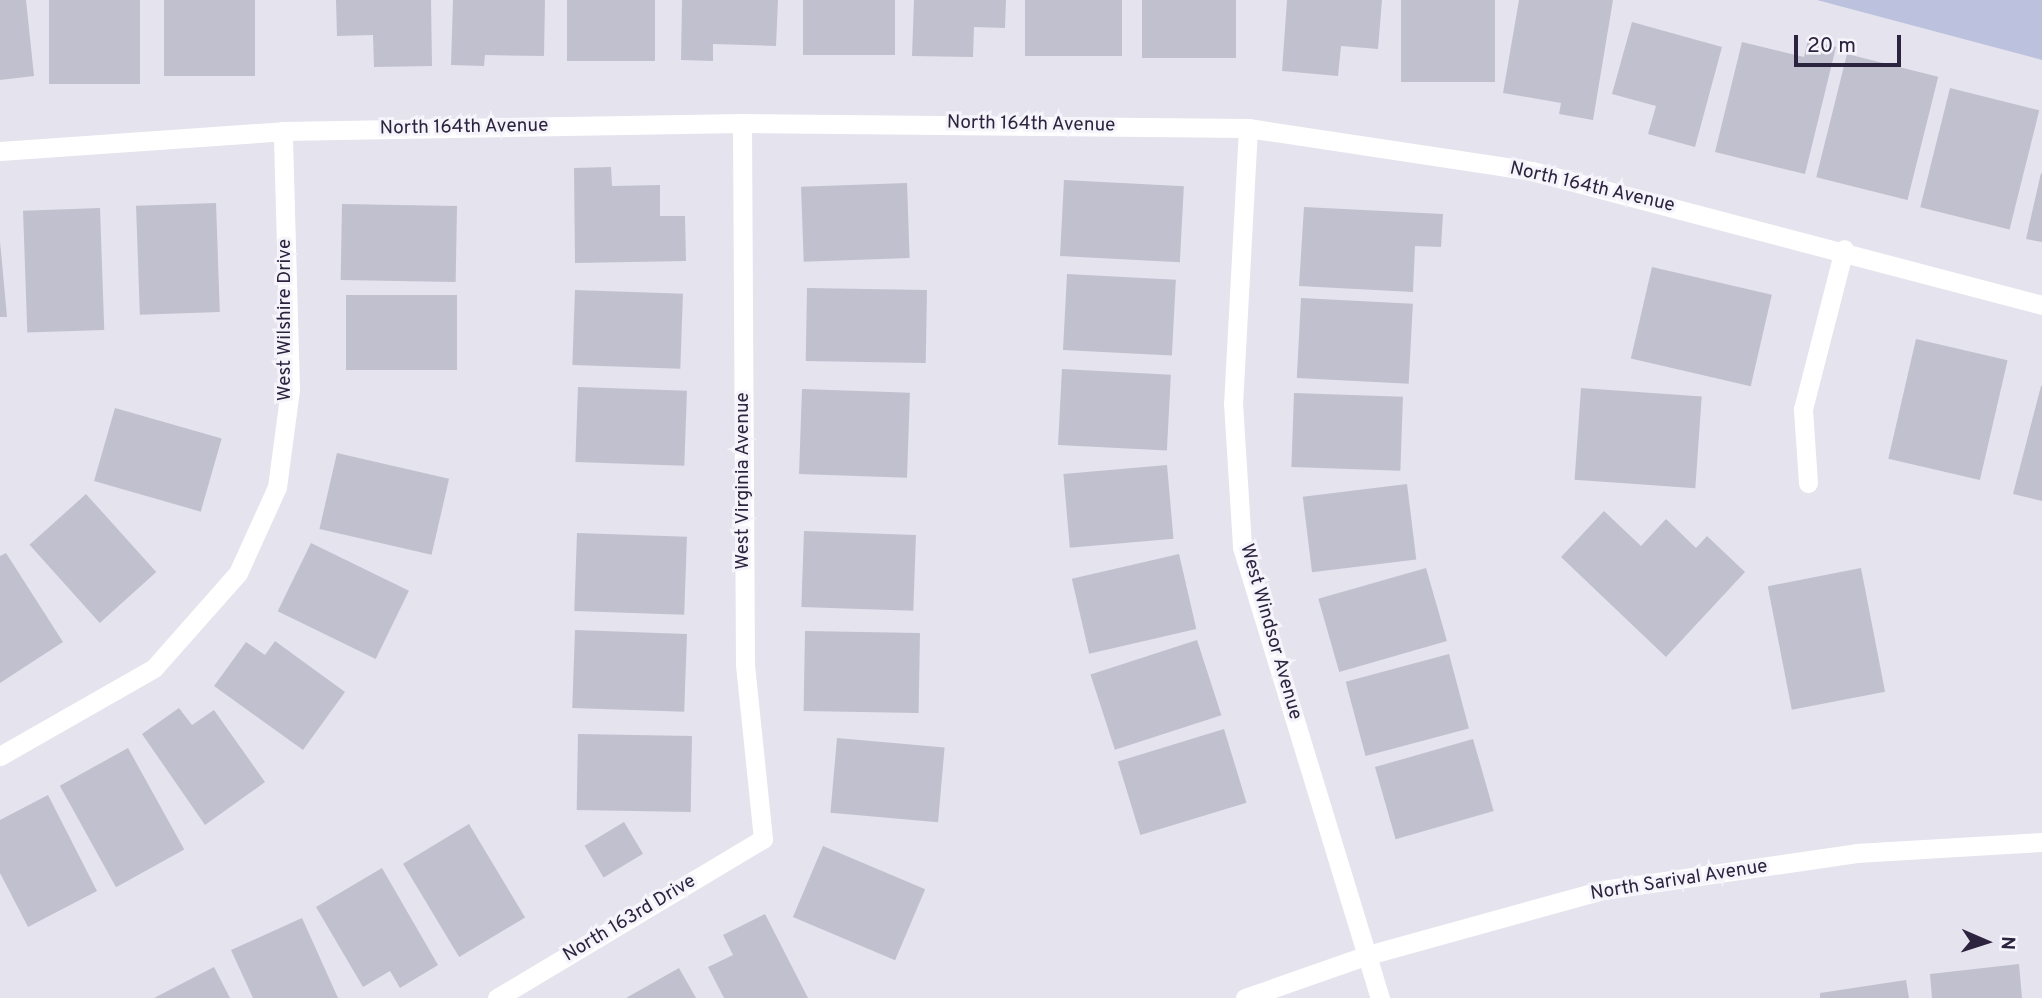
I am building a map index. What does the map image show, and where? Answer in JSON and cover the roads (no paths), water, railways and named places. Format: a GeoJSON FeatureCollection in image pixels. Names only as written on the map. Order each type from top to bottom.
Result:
{"type":"FeatureCollection","features":[{"type":"Feature","properties":{"kind":"street","name":"North 164th Avenue"},"geometry":{"type":"LineString","coordinates":[[0,151],[283,131],[742,122],[1248,128],[1532,171],[1844,249],[2042,305]]}},
{"type":"Feature","properties":{"kind":"street","name":"West Virginia Avenue"},"geometry":{"type":"LineString","coordinates":[[742,122],[745,664],[763,839]]}},
{"type":"Feature","properties":{"kind":"street","name":"West Windsor Avenue"},"geometry":{"type":"LineString","coordinates":[[1248,128],[1233,403],[1242,547],[1380,998]]}},
{"type":"Feature","properties":{"kind":"street","name":"West Wilshire Drive"},"geometry":{"type":"LineString","coordinates":[[0,756],[154,668],[238,573],[277,487],[290,390],[283,131]]}},
{"type":"Feature","properties":{"kind":"street"},"geometry":{"type":"LineString","coordinates":[[1808,483],[1803,409],[1844,249]]}},
{"type":"Feature","properties":{"kind":"street","name":"North 163rd Drive"},"geometry":{"type":"LineString","coordinates":[[497,998],[763,839]]}},
{"type":"Feature","properties":{"kind":"street","name":"North Sarival Avenue"},"geometry":{"type":"LineString","coordinates":[[1245,998],[1368,955],[1603,890],[1856,853],[2042,842]]}}]}
